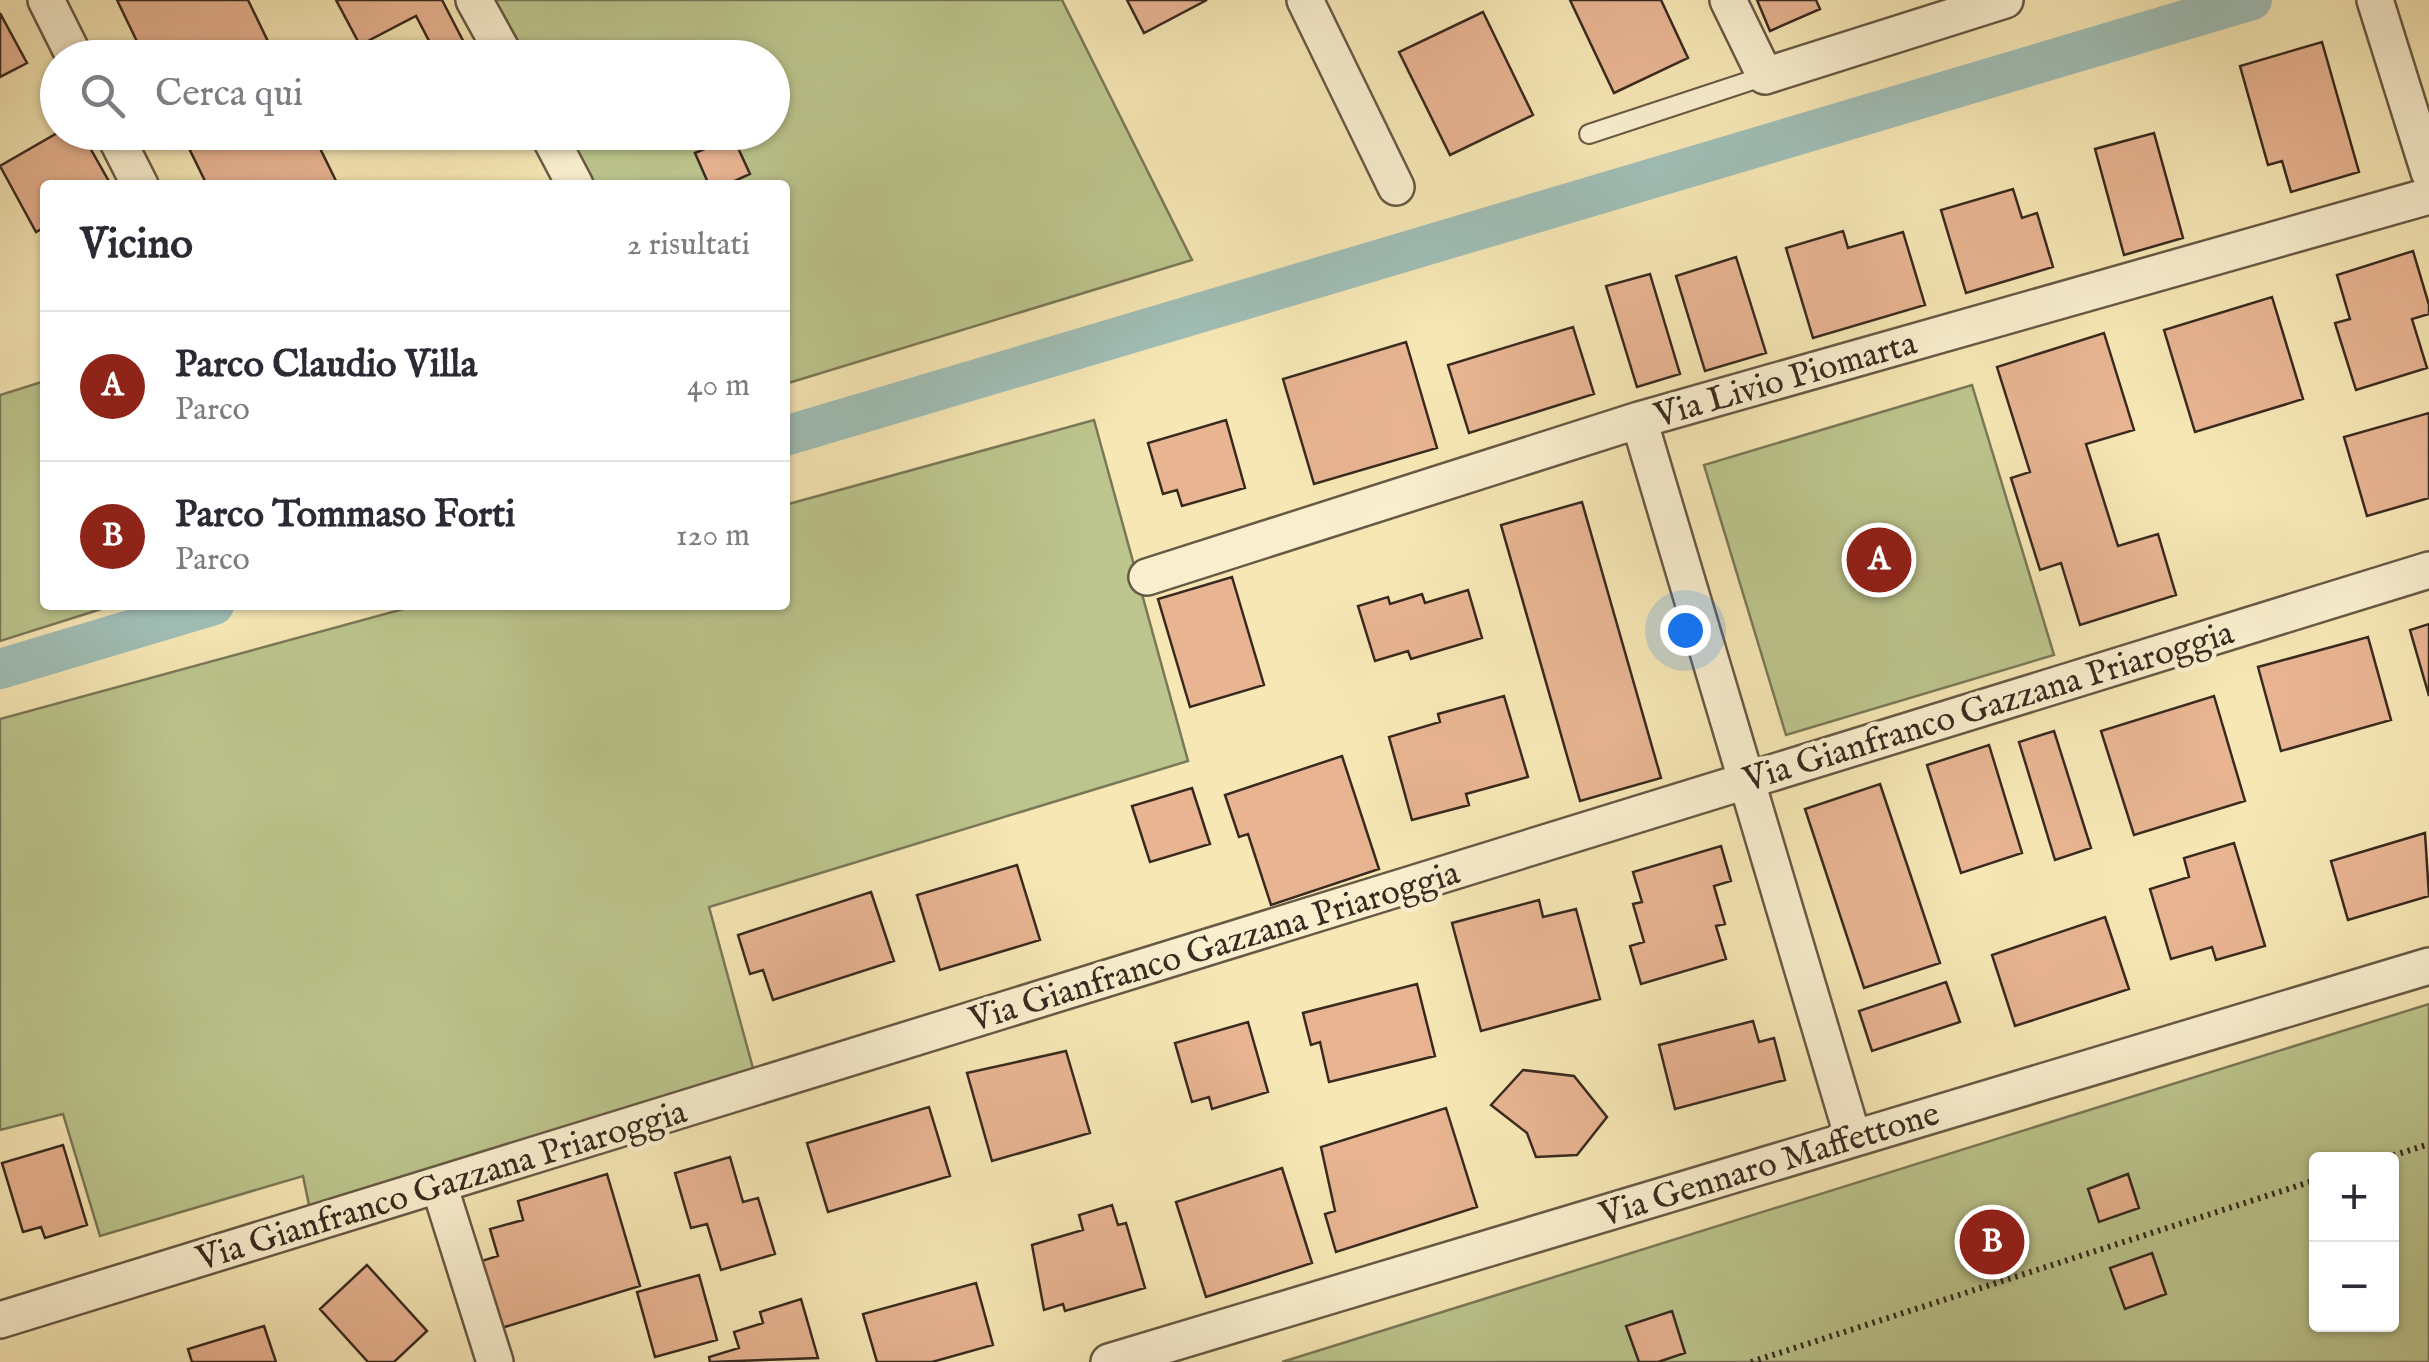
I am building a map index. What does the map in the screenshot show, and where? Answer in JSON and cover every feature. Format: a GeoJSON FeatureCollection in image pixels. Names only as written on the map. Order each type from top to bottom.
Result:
{"type":"FeatureCollection","features":[{"type":"Feature","properties":{"kind":"street"},"geometry":{"type":"LineString","coordinates":[[46,0],[66,40]]}},
{"type":"Feature","properties":{"kind":"street"},"geometry":{"type":"LineString","coordinates":[[474,0],[496,40]]}},
{"type":"Feature","properties":{"kind":"street"},"geometry":{"type":"LineString","coordinates":[[1305,0],[1396,186]]}},
{"type":"Feature","properties":{"kind":"street"},"geometry":{"type":"LineString","coordinates":[[1728,0],[1765,76],[2005,0]]}},
{"type":"Feature","properties":{"kind":"street"},"geometry":{"type":"LineString","coordinates":[[2375,0],[2429,172]]}},
{"type":"Feature","properties":{"kind":"street"},"geometry":{"type":"LineString","coordinates":[[122,150],[137,180]]}},
{"type":"Feature","properties":{"kind":"street"},"geometry":{"type":"LineString","coordinates":[[557,150],[572,180]]}},
{"type":"Feature","properties":{"kind":"street","name":"Via Livio Piomarta"},"geometry":{"type":"LineString","coordinates":[[1146,577],[1639,420],[2429,196]]}},
{"type":"Feature","properties":{"kind":"street"},"geometry":{"type":"LineString","coordinates":[[1639,420],[1853,1138]]}},
{"type":"Feature","properties":{"kind":"street","name":"Via Gianfranco Gazzana Priaroggia"},"geometry":{"type":"LineString","coordinates":[[0,1320],[2429,570]]}},
{"type":"Feature","properties":{"kind":"street","name":"Via Gennaro Maffettone"},"geometry":{"type":"LineString","coordinates":[[1109,1362],[2429,966]]}},
{"type":"Feature","properties":{"kind":"street"},"geometry":{"type":"LineString","coordinates":[[440,1185],[495,1362]]}},
{"type":"Feature","properties":{"kind":"lane"},"geometry":{"type":"LineString","coordinates":[[1589,134],[1765,76]]}},
{"type":"Feature","properties":{"kind":"path"},"geometry":{"type":"LineString","coordinates":[[2399,1154],[2429,1144]]}},
{"type":"Feature","properties":{"kind":"path"},"geometry":{"type":"LineString","coordinates":[[1751,1362],[2309,1182]]}},
{"type":"Feature","properties":{"kind":"green space"},"geometry":{"type":"Polygon","coordinates":[[[495,0],[1062,0],[1192,260],[790,382],[790,180],[583,180],[572,150],[790,150],[790,40],[517,40],[495,0]]]}},
{"type":"Feature","properties":{"kind":"green space"},"geometry":{"type":"Polygon","coordinates":[[[40,383],[40,610],[98,610],[0,641],[0,395],[40,383]]]}},
{"type":"Feature","properties":{"kind":"green space"},"geometry":{"type":"Polygon","coordinates":[[[1972,385],[2054,655],[1786,735],[1704,465],[1972,385]]]}},
{"type":"Feature","properties":{"kind":"green space"},"geometry":{"type":"Polygon","coordinates":[[[1094,420],[1188,761],[709,907],[754,1072],[310,1210],[303,1176],[100,1236],[63,1114],[0,1130],[0,719],[400,610],[790,610],[790,504],[1094,420]]]}},
{"type":"Feature","properties":{"kind":"green space"},"geometry":{"type":"Polygon","coordinates":[[[2429,1004],[2429,1362],[1282,1362],[2429,1004]]]}},
{"type":"Feature","properties":{"kind":"building"},"geometry":{"type":"Polygon","coordinates":[[[117,0],[248,0],[267,40],[136,40],[117,0]]]}},
{"type":"Feature","properties":{"kind":"building"},"geometry":{"type":"Polygon","coordinates":[[[336,0],[442,0],[463,40],[429,40],[416,16],[370,40],[357,40],[336,0]]]}},
{"type":"Feature","properties":{"kind":"building"},"geometry":{"type":"Polygon","coordinates":[[[1127,0],[1207,0],[1144,33],[1127,0]]]}},
{"type":"Feature","properties":{"kind":"building"},"geometry":{"type":"Polygon","coordinates":[[[1570,0],[1661,0],[1688,58],[1614,93],[1570,0]]]}},
{"type":"Feature","properties":{"kind":"building"},"geometry":{"type":"Polygon","coordinates":[[[1757,0],[1816,0],[1820,9],[1770,31],[1757,0]]]}},
{"type":"Feature","properties":{"kind":"building"},"geometry":{"type":"Polygon","coordinates":[[[1483,12],[1533,115],[1450,155],[1399,52],[1483,12]]]}},
{"type":"Feature","properties":{"kind":"building"},"geometry":{"type":"Polygon","coordinates":[[[0,13],[27,63],[0,77],[0,13]]]}},
{"type":"Feature","properties":{"kind":"building"},"geometry":{"type":"Polygon","coordinates":[[[2322,42],[2359,172],[2291,192],[2282,161],[2268,165],[2240,66],[2322,42]]]}},
{"type":"Feature","properties":{"kind":"building"},"geometry":{"type":"Polygon","coordinates":[[[2154,133],[2183,238],[2124,255],[2095,149],[2154,133]]]}},
{"type":"Feature","properties":{"kind":"building"},"geometry":{"type":"Polygon","coordinates":[[[40,143],[40,150],[91,150],[108,180],[40,180],[40,230],[36,232],[0,166],[40,143]]]}},
{"type":"Feature","properties":{"kind":"building"},"geometry":{"type":"Polygon","coordinates":[[[190,150],[321,150],[336,180],[205,180],[190,150]]]}},
{"type":"Feature","properties":{"kind":"building"},"geometry":{"type":"Polygon","coordinates":[[[739,150],[750,174],[737,180],[707,180],[695,153],[739,150]]]}},
{"type":"Feature","properties":{"kind":"building"},"geometry":{"type":"Polygon","coordinates":[[[2013,189],[2022,218],[2037,213],[2053,267],[1966,293],[1941,210],[2013,189]]]}},
{"type":"Feature","properties":{"kind":"building"},"geometry":{"type":"Polygon","coordinates":[[[1843,231],[1848,248],[1903,232],[1925,305],[1813,338],[1786,248],[1843,231]]]}},
{"type":"Feature","properties":{"kind":"building"},"geometry":{"type":"Polygon","coordinates":[[[2413,251],[2429,305],[2429,314],[2412,319],[2427,368],[2356,390],[2335,323],[2350,319],[2337,275],[2413,251]]]}},
{"type":"Feature","properties":{"kind":"building"},"geometry":{"type":"Polygon","coordinates":[[[1736,257],[1766,353],[1705,371],[1676,276],[1736,257]]]}},
{"type":"Feature","properties":{"kind":"building"},"geometry":{"type":"Polygon","coordinates":[[[1650,274],[1680,374],[1637,387],[1606,286],[1650,274]]]}},
{"type":"Feature","properties":{"kind":"building"},"geometry":{"type":"Polygon","coordinates":[[[2272,297],[2303,399],[2195,432],[2164,330],[2272,297]]]}},
{"type":"Feature","properties":{"kind":"building"},"geometry":{"type":"Polygon","coordinates":[[[1573,327],[1594,394],[1469,433],[1448,365],[1573,327]]]}},
{"type":"Feature","properties":{"kind":"building"},"geometry":{"type":"Polygon","coordinates":[[[2104,333],[2134,430],[2086,444],[2118,546],[2158,534],[2176,595],[2080,625],[2061,563],[2040,570],[2011,478],[2030,472],[1997,367],[2104,333]]]}},
{"type":"Feature","properties":{"kind":"building"},"geometry":{"type":"Polygon","coordinates":[[[1406,342],[1437,448],[1314,484],[1283,379],[1406,342]]]}},
{"type":"Feature","properties":{"kind":"building"},"geometry":{"type":"Polygon","coordinates":[[[2429,413],[2429,498],[2367,516],[2344,437],[2429,413]]]}},
{"type":"Feature","properties":{"kind":"building"},"geometry":{"type":"Polygon","coordinates":[[[1226,420],[1245,488],[1182,506],[1177,490],[1163,494],[1148,443],[1226,420]]]}},
{"type":"Feature","properties":{"kind":"building"},"geometry":{"type":"Polygon","coordinates":[[[1582,502],[1661,778],[1580,801],[1501,525],[1582,502]]]}},
{"type":"Feature","properties":{"kind":"building"},"geometry":{"type":"Polygon","coordinates":[[[1232,577],[1264,685],[1190,707],[1158,599],[1232,577]]]}},
{"type":"Feature","properties":{"kind":"building"},"geometry":{"type":"Polygon","coordinates":[[[1468,590],[1482,638],[1411,659],[1408,651],[1375,661],[1358,606],[1388,597],[1390,604],[1422,594],[1425,603],[1468,590]]]}},
{"type":"Feature","properties":{"kind":"building"},"geometry":{"type":"Polygon","coordinates":[[[2429,624],[2429,696],[2410,630],[2429,624]]]}},
{"type":"Feature","properties":{"kind":"building"},"geometry":{"type":"Polygon","coordinates":[[[2368,637],[2391,720],[2281,751],[2258,667],[2368,637]]]}},
{"type":"Feature","properties":{"kind":"building"},"geometry":{"type":"Polygon","coordinates":[[[1504,696],[1528,777],[1466,794],[1469,805],[1412,820],[1389,737],[1440,722],[1438,714],[1504,696]]]}},
{"type":"Feature","properties":{"kind":"building"},"geometry":{"type":"Polygon","coordinates":[[[2214,696],[2245,801],[2134,835],[2101,731],[2214,696]]]}},
{"type":"Feature","properties":{"kind":"building"},"geometry":{"type":"Polygon","coordinates":[[[2054,731],[2091,848],[2055,860],[2019,742],[2054,731]]]}},
{"type":"Feature","properties":{"kind":"building"},"geometry":{"type":"Polygon","coordinates":[[[1989,745],[2022,853],[1961,873],[1927,765],[1989,745]]]}},
{"type":"Feature","properties":{"kind":"building"},"geometry":{"type":"Polygon","coordinates":[[[1342,756],[1379,869],[1271,905],[1248,834],[1239,837],[1225,795],[1342,756]]]}},
{"type":"Feature","properties":{"kind":"building"},"geometry":{"type":"Polygon","coordinates":[[[1880,784],[1940,963],[1864,988],[1805,809],[1880,784]]]}},
{"type":"Feature","properties":{"kind":"building"},"geometry":{"type":"Polygon","coordinates":[[[1192,788],[1210,844],[1150,862],[1132,806],[1192,788]]]}},
{"type":"Feature","properties":{"kind":"building"},"geometry":{"type":"Polygon","coordinates":[[[2425,833],[2429,896],[2348,920],[2331,861],[2425,833]]]}},
{"type":"Feature","properties":{"kind":"building"},"geometry":{"type":"Polygon","coordinates":[[[2234,843],[2265,946],[2216,960],[2212,947],[2171,959],[2150,889],[2189,877],[2184,858],[2234,843]]]}},
{"type":"Feature","properties":{"kind":"building"},"geometry":{"type":"Polygon","coordinates":[[[1721,846],[1731,881],[1714,886],[1725,924],[1716,926],[1726,959],[1641,984],[1630,946],[1644,942],[1633,904],[1642,902],[1633,872],[1721,846]]]}},
{"type":"Feature","properties":{"kind":"building"},"geometry":{"type":"Polygon","coordinates":[[[1017,865],[1040,940],[940,970],[917,895],[1017,865]]]}},
{"type":"Feature","properties":{"kind":"building"},"geometry":{"type":"Polygon","coordinates":[[[871,892],[894,961],[773,1000],[763,970],[750,974],[738,935],[871,892]]]}},
{"type":"Feature","properties":{"kind":"building"},"geometry":{"type":"Polygon","coordinates":[[[1539,900],[1543,917],[1576,909],[1600,999],[1481,1031],[1452,923],[1539,900]]]}},
{"type":"Feature","properties":{"kind":"building"},"geometry":{"type":"Polygon","coordinates":[[[2105,917],[2129,989],[2015,1026],[1992,955],[2105,917]]]}},
{"type":"Feature","properties":{"kind":"building"},"geometry":{"type":"Polygon","coordinates":[[[1946,982],[1960,1022],[1872,1051],[1859,1011],[1946,982]]]}},
{"type":"Feature","properties":{"kind":"building"},"geometry":{"type":"Polygon","coordinates":[[[1417,984],[1435,1056],[1329,1082],[1320,1042],[1311,1045],[1303,1013],[1417,984]]]}},
{"type":"Feature","properties":{"kind":"building"},"geometry":{"type":"Polygon","coordinates":[[[1753,1021],[1759,1042],[1774,1038],[1785,1080],[1675,1109],[1659,1045],[1753,1021]]]}},
{"type":"Feature","properties":{"kind":"building"},"geometry":{"type":"Polygon","coordinates":[[[1248,1022],[1268,1092],[1212,1109],[1209,1097],[1192,1102],[1175,1043],[1248,1022]]]}},
{"type":"Feature","properties":{"kind":"building"},"geometry":{"type":"Polygon","coordinates":[[[1066,1051],[1090,1133],[992,1161],[967,1073],[1066,1051]]]}},
{"type":"Feature","properties":{"kind":"building"},"geometry":{"type":"Polygon","coordinates":[[[1523,1070],[1574,1076],[1607,1117],[1577,1155],[1536,1157],[1527,1133],[1491,1105],[1523,1070]]]}},
{"type":"Feature","properties":{"kind":"building"},"geometry":{"type":"Polygon","coordinates":[[[929,1107],[950,1176],[828,1212],[807,1143],[929,1107]]]}},
{"type":"Feature","properties":{"kind":"building"},"geometry":{"type":"Polygon","coordinates":[[[1446,1108],[1477,1207],[1336,1252],[1325,1214],[1335,1211],[1321,1147],[1446,1108]]]}},
{"type":"Feature","properties":{"kind":"building"},"geometry":{"type":"Polygon","coordinates":[[[63,1145],[87,1225],[45,1238],[41,1227],[23,1232],[2,1163],[63,1145]]]}},
{"type":"Feature","properties":{"kind":"building"},"geometry":{"type":"Polygon","coordinates":[[[730,1157],[743,1202],[758,1198],[775,1254],[721,1270],[707,1224],[691,1228],[675,1173],[730,1157]]]}},
{"type":"Feature","properties":{"kind":"building"},"geometry":{"type":"Polygon","coordinates":[[[1282,1168],[1312,1263],[1206,1297],[1176,1202],[1282,1168]]]}},
{"type":"Feature","properties":{"kind":"building"},"geometry":{"type":"Polygon","coordinates":[[[607,1174],[640,1286],[498,1329],[478,1262],[498,1256],[490,1229],[523,1220],[518,1201],[607,1174]]]}},
{"type":"Feature","properties":{"kind":"building"},"geometry":{"type":"Polygon","coordinates":[[[2128,1174],[2139,1208],[2099,1222],[2088,1189],[2128,1174]]]}},
{"type":"Feature","properties":{"kind":"building"},"geometry":{"type":"Polygon","coordinates":[[[1112,1205],[1118,1225],[1126,1223],[1145,1288],[1065,1311],[1063,1304],[1044,1310],[1032,1245],[1083,1230],[1079,1215],[1112,1205]]]}},
{"type":"Feature","properties":{"kind":"building"},"geometry":{"type":"Polygon","coordinates":[[[2152,1253],[2166,1294],[2125,1309],[2110,1268],[2152,1253]]]}},
{"type":"Feature","properties":{"kind":"building"},"geometry":{"type":"Polygon","coordinates":[[[367,1265],[427,1331],[394,1362],[368,1362],[320,1309],[367,1265]]]}},
{"type":"Feature","properties":{"kind":"building"},"geometry":{"type":"Polygon","coordinates":[[[699,1275],[717,1340],[655,1357],[637,1292],[699,1275]]]}},
{"type":"Feature","properties":{"kind":"building"},"geometry":{"type":"Polygon","coordinates":[[[976,1283],[993,1345],[932,1362],[877,1362],[863,1314],[976,1283]]]}},
{"type":"Feature","properties":{"kind":"building"},"geometry":{"type":"Polygon","coordinates":[[[801,1299],[818,1358],[710,1362],[709,1357],[739,1348],[734,1332],[763,1323],[760,1312],[801,1299]]]}},
{"type":"Feature","properties":{"kind":"building"},"geometry":{"type":"Polygon","coordinates":[[[1672,1311],[1685,1353],[1658,1362],[1639,1362],[1626,1326],[1672,1311]]]}},
{"type":"Feature","properties":{"kind":"building"},"geometry":{"type":"Polygon","coordinates":[[[264,1326],[276,1362],[192,1362],[188,1349],[264,1326]]]}},
{"type":"Feature","properties":{"kind":"waterway"},"geometry":{"type":"LineString","coordinates":[[790,435],[2252,0]]}},
{"type":"Feature","properties":{"kind":"waterway"},"geometry":{"type":"LineString","coordinates":[[0,669],[197,610]]}},
{"type":"Feature","properties":{"kind":"place","name":"Parco Claudio Villa"},"geometry":{"type":"Point","coordinates":[1879,560]}},
{"type":"Feature","properties":{"kind":"place","name":"Parco Tommaso Forti"},"geometry":{"type":"Point","coordinates":[1992,1242]}}]}
